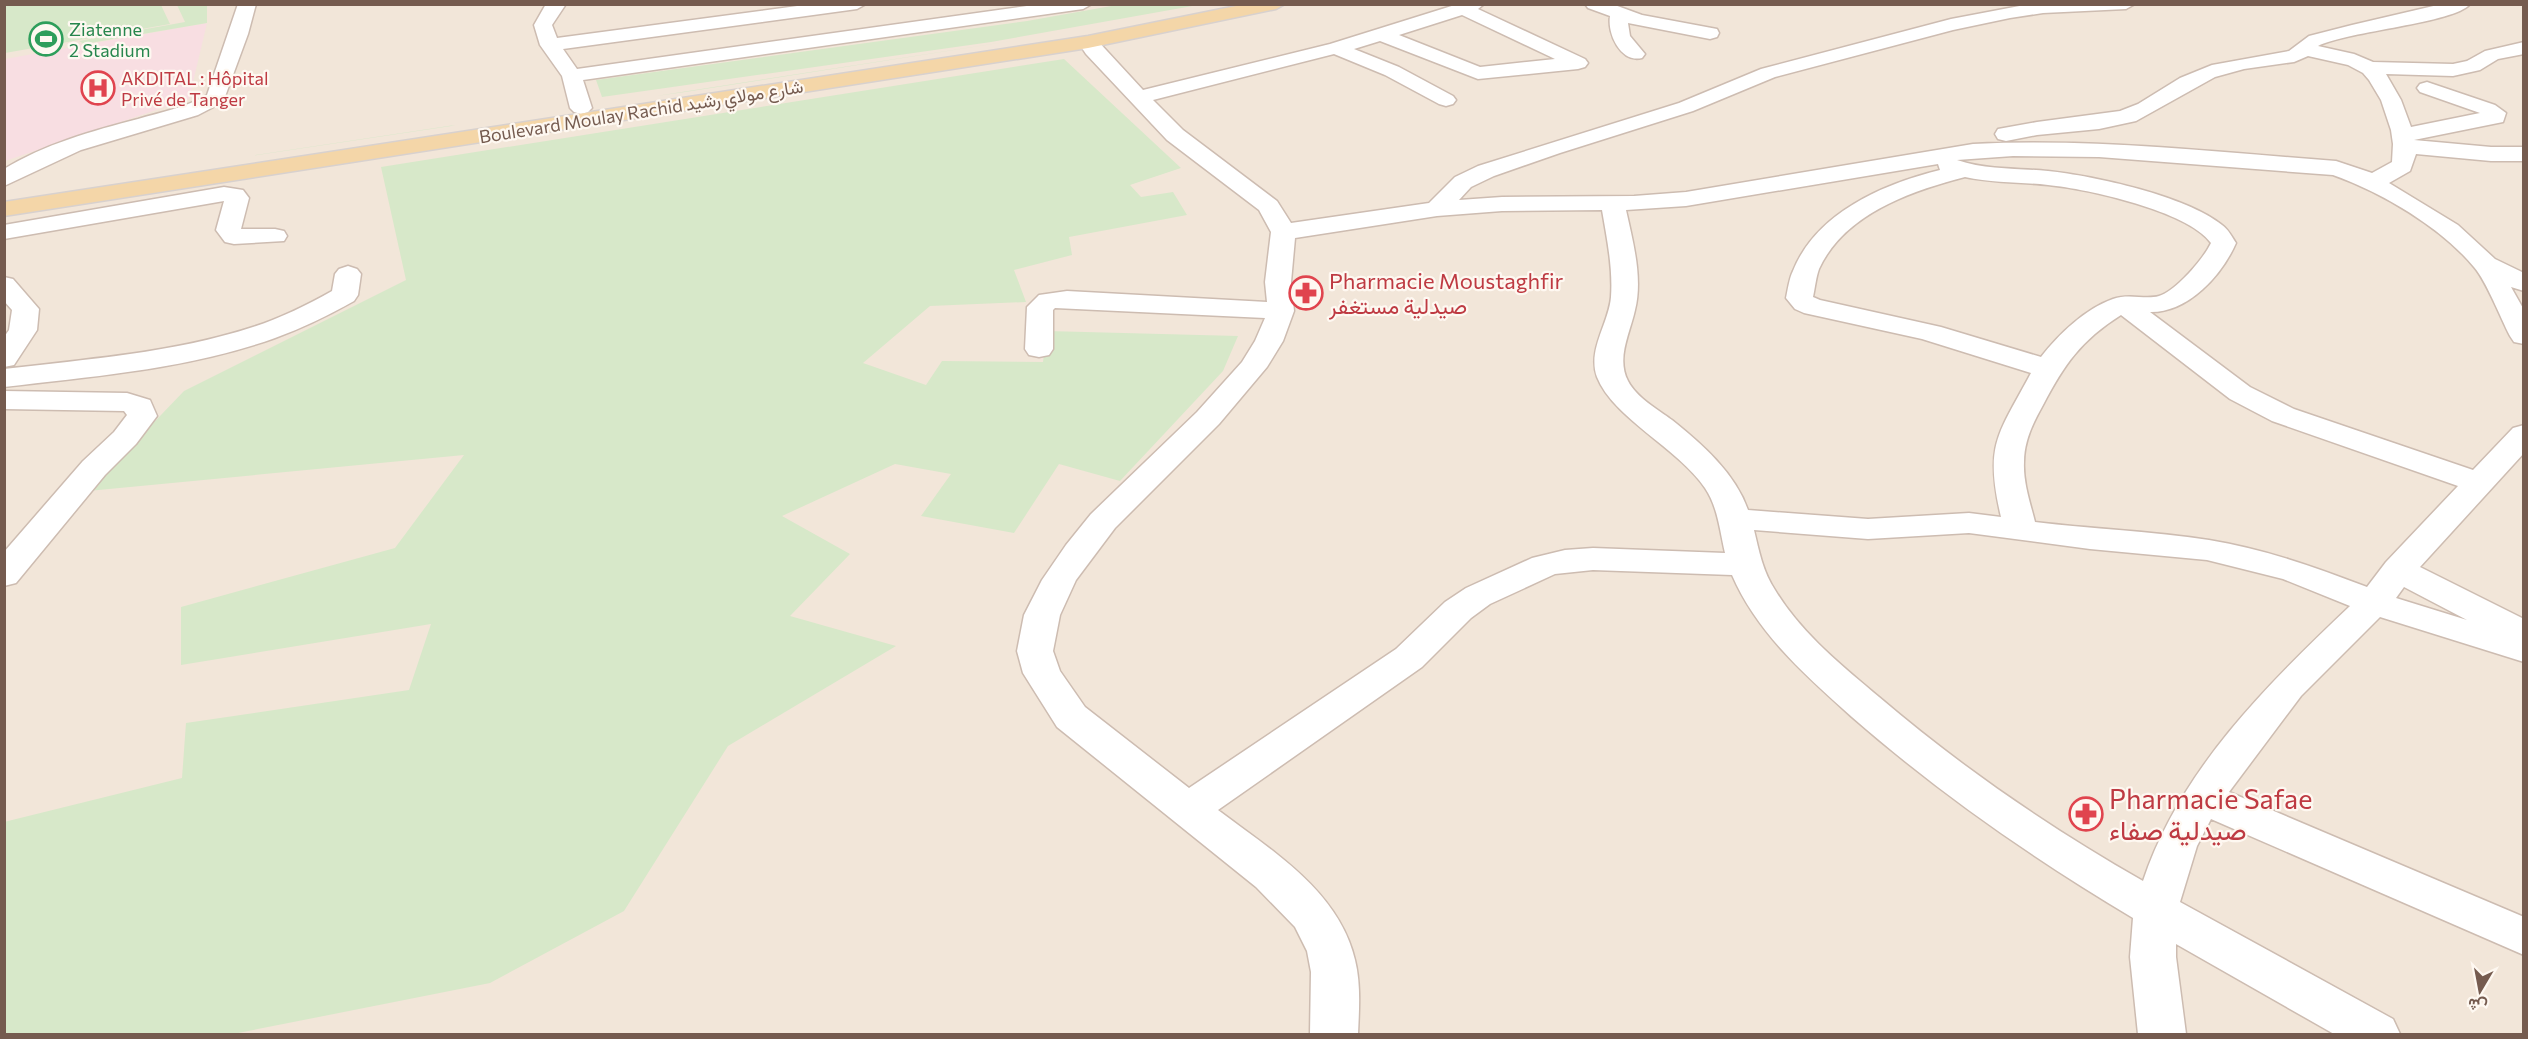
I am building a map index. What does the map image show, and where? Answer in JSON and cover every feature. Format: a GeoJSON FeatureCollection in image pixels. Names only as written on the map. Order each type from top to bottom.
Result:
{"type":"FeatureCollection","features":[{"type":"Feature","properties":{"kind":"main road","name":"Boulevard Moulay Rachid شارع مولاي رشيد"},"geometry":{"type":"LineString","coordinates":[[4,195],[1060,35],[1225,4]]}},
{"type":"Feature","properties":{"kind":"main road","name":"Boulevard Moulay Rachid شارع مولاي رشيد"},"geometry":{"type":"LineString","coordinates":[[4,209],[1088,42],[1276,4]]}},
{"type":"Feature","properties":{"kind":"street"},"geometry":{"type":"LineString","coordinates":[[4,179],[48,154],[138,125],[189,112],[216,98],[247,4]]}},
{"type":"Feature","properties":{"kind":"street"},"geometry":{"type":"LineString","coordinates":[[557,4],[543,25],[550,45],[572,76],[581,108]]}},
{"type":"Feature","properties":{"kind":"street"},"geometry":{"type":"LineString","coordinates":[[550,45],[690,19],[857,4]]}},
{"type":"Feature","properties":{"kind":"street"},"geometry":{"type":"LineString","coordinates":[[572,76],[812,44],[1031,8],[1083,4]]}},
{"type":"Feature","properties":{"kind":"street"},"geometry":{"type":"LineString","coordinates":[[1594,4],[1622,15],[1659,25],[1710,33]]}},
{"type":"Feature","properties":{"kind":"street"},"geometry":{"type":"LineString","coordinates":[[1437,209],[1463,182],[1486,171],[1542,151],[1686,107],[1768,74],[1951,25],[2010,13],[2061,6],[2126,4]]}},
{"type":"Feature","properties":{"kind":"street"},"geometry":{"type":"LineString","coordinates":[[1969,161],[1987,141],[2015,132],[2049,125],[2107,121],[2132,115],[2198,76],[2230,66],[2294,56],[2309,43],[2318,39],[2425,17],[2461,4]]}},
{"type":"Feature","properties":{"kind":"street"},"geometry":{"type":"LineString","coordinates":[[1138,97],[1336,48],[1469,7],[1584,65],[1478,73],[1382,35]]}},
{"type":"Feature","properties":{"kind":"street"},"geometry":{"type":"LineString","coordinates":[[786,9],[812,44]]}},
{"type":"Feature","properties":{"kind":"street"},"geometry":{"type":"LineString","coordinates":[[1622,15],[1618,18],[1621,37],[1635,54]]}},
{"type":"Feature","properties":{"kind":"street"},"geometry":{"type":"LineString","coordinates":[[1088,42],[1175,135],[1269,206],[1283,232],[1278,282],[1281,311],[1269,341],[1253,367],[1208,418],[1103,521],[1078,552],[1059,580],[1042,615],[1035,651],[1042,673],[1071,717],[1187,810],[1262,866],[1287,887],[1304,906],[1329,950],[1335,986],[1334,1035]]}},
{"type":"Feature","properties":{"kind":"street"},"geometry":{"type":"LineString","coordinates":[[1336,48],[1392,71],[1446,100]]}},
{"type":"Feature","properties":{"kind":"street"},"geometry":{"type":"LineString","coordinates":[[2303,49],[2356,62],[2369,68],[2453,70],[2474,66],[2492,55],[2523,48]]}},
{"type":"Feature","properties":{"kind":"street"},"geometry":{"type":"LineString","coordinates":[[2369,68],[2394,107],[2404,140],[2402,166],[2373,182]]}},
{"type":"Feature","properties":{"kind":"street"},"geometry":{"type":"LineString","coordinates":[[2404,140],[2495,117],[2495,113],[2488,109],[2427,88]]}},
{"type":"Feature","properties":{"kind":"street"},"geometry":{"type":"LineString","coordinates":[[2404,140],[2471,153],[2523,154]]}},
{"type":"Feature","properties":{"kind":"street"},"geometry":{"type":"LineString","coordinates":[[2047,369],[1963,341],[1803,303],[1799,298],[1801,282],[1812,258],[1844,222],[1870,205],[1969,161],[2013,149],[2099,150],[2308,164],[2346,170],[2373,182],[2442,225],[2486,264],[2523,283]]}},
{"type":"Feature","properties":{"kind":"street"},"geometry":{"type":"LineString","coordinates":[[1283,232],[1437,209],[1536,203],[1658,202],[1930,158],[1969,161],[2148,200],[2208,224],[2222,237],[2222,250],[2170,302],[2123,304],[2106,312],[2061,351],[2047,369],[2018,423],[2009,450],[2007,468],[2020,529]]}},
{"type":"Feature","properties":{"kind":"street"},"geometry":{"type":"LineString","coordinates":[[4,232],[224,194],[235,195],[237,198],[228,230],[234,237],[275,236]]}},
{"type":"Feature","properties":{"kind":"street"},"geometry":{"type":"LineString","coordinates":[[1613,203],[1623,255],[1624,296],[1618,330],[1607,366],[1612,378],[1620,390],[1675,438],[1709,472],[1723,491],[1735,519],[1745,565],[1764,600],[1805,653],[1902,739],[1965,788],[2156,910],[2376,1035]]}},
{"type":"Feature","properties":{"kind":"street"},"geometry":{"type":"LineString","coordinates":[[2486,264],[2523,336]]}},
{"type":"Feature","properties":{"kind":"street"},"geometry":{"type":"LineString","coordinates":[[4,378],[189,355],[278,330],[345,295],[348,274]]}},
{"type":"Feature","properties":{"kind":"street"},"geometry":{"type":"LineString","coordinates":[[4,285],[26,309],[23,330],[4,359]]}},
{"type":"Feature","properties":{"kind":"street"},"geometry":{"type":"LineString","coordinates":[[1039,349],[1040,307],[1048,302],[1067,299],[1281,311]]}},
{"type":"Feature","properties":{"kind":"street"},"geometry":{"type":"LineString","coordinates":[[2123,304],[2240,393],[2283,416],[2481,483]]}},
{"type":"Feature","properties":{"kind":"street"},"geometry":{"type":"LineString","coordinates":[[4,400],[127,402],[139,406],[142,416],[125,438],[94,468],[5,575]]}},
{"type":"Feature","properties":{"kind":"street"},"geometry":{"type":"LineString","coordinates":[[2162,1035],[2153,957],[2156,910],[2176,846],[2203,798],[2288,687],[2374,603],[2398,570],[2481,483],[2523,434]]}},
{"type":"Feature","properties":{"kind":"street"},"geometry":{"type":"LineString","coordinates":[[1735,519],[1853,529],[1969,523],[2207,550],[2253,559],[2295,572],[2374,603],[2520,634]]}},
{"type":"Feature","properties":{"kind":"street"},"geometry":{"type":"LineString","coordinates":[[1187,810],[1409,658],[1458,609],[1478,596],[1544,566],[1565,561],[1593,559],[1745,565]]}},
{"type":"Feature","properties":{"kind":"street"},"geometry":{"type":"LineString","coordinates":[[2398,570],[2520,634]]}},
{"type":"Feature","properties":{"kind":"street"},"geometry":{"type":"LineString","coordinates":[[2203,798],[2523,937]]}},
{"type":"Feature","properties":{"kind":"shaded area"},"geometry":{"type":"Polygon","coordinates":[[[5,5],[2523,5],[2523,1034],[5,1034],[5,5]]]}},
{"type":"Feature","properties":{"kind":"shaded area","name":"AKDITAL : Hôpital Privé de Tanger"},"geometry":{"type":"Polygon","coordinates":[[[207,23],[189,99],[5,161],[5,59],[207,23]]]}},
{"type":"Feature","properties":{"kind":"green space","name":"Ziatenne 2 Stadium"},"geometry":{"type":"Polygon","coordinates":[[[4,5],[161,5],[170,24],[5,53],[4,5]]]}},
{"type":"Feature","properties":{"kind":"green space"},"geometry":{"type":"Polygon","coordinates":[[[177,5],[207,5],[207,23],[84,44],[79,41],[185,22],[177,5]]]}},
{"type":"Feature","properties":{"kind":"green space"},"geometry":{"type":"Polygon","coordinates":[[[1117,5],[1198,5],[991,42],[602,97],[596,80],[1027,21],[1117,5]]]}},
{"type":"Feature","properties":{"kind":"green space"},"geometry":{"type":"Polygon","coordinates":[[[1076,31],[685,92],[656,96],[1076,31]]]}},
{"type":"Feature","properties":{"kind":"green space"},"geometry":{"type":"Polygon","coordinates":[[[1064,59],[1181,168],[1130,185],[1141,197],[1173,192],[1187,215],[1069,237],[1072,255],[1014,270],[1026,302],[930,306],[863,363],[926,385],[942,361],[1043,362],[1047,331],[1238,336],[1223,371],[1120,481],[1059,464],[1014,533],[921,516],[951,474],[895,464],[782,516],[850,554],[790,616],[896,646],[728,746],[624,911],[490,983],[233,1034],[5,1034],[4,822],[182,778],[186,723],[409,690],[431,624],[181,665],[181,607],[395,548],[464,455],[88,491],[184,391],[406,280],[381,167],[1064,59]]]}},
{"type":"Feature","properties":{"kind":"green space"},"geometry":{"type":"Polygon","coordinates":[[[455,125],[451,126],[9,192],[455,125]]]}},
{"type":"Feature","properties":{"kind":"place","name":"Ziatenne 2 Stadium"},"geometry":{"type":"Point","coordinates":[46,39]}},
{"type":"Feature","properties":{"kind":"place","name":"AKDITAL : Hôpital Privé de Tanger"},"geometry":{"type":"Point","coordinates":[98,88]}},
{"type":"Feature","properties":{"kind":"place","name":"Pharmacie Moustaghfir صيدلية مستغفر"},"geometry":{"type":"Point","coordinates":[1306,293]}},
{"type":"Feature","properties":{"kind":"place","name":"Pharmacie Safae صيدلية صفاء"},"geometry":{"type":"Point","coordinates":[2086,814]}}]}
